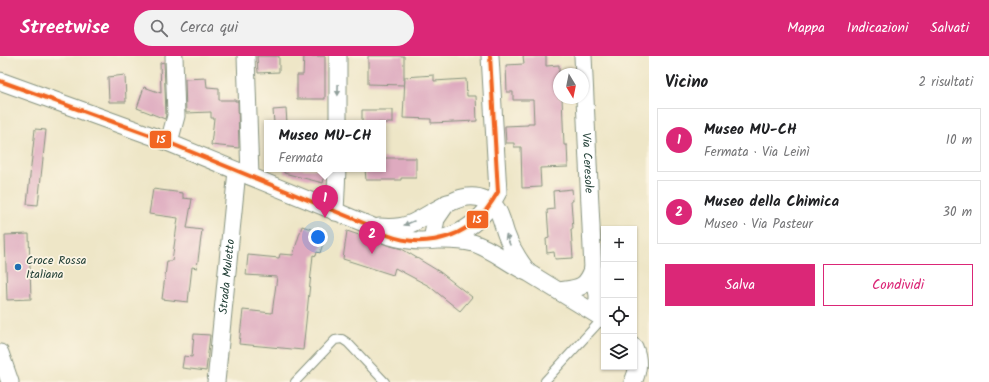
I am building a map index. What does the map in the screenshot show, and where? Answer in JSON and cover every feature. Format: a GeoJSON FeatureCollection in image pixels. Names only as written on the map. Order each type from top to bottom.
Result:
{"type":"FeatureCollection","features":[{"type":"Feature","properties":{"kind":"street"},"geometry":{"type":"LineString","coordinates":[[169,142],[176,116],[174,56]]}},
{"type":"Feature","properties":{"kind":"street","name":"Strada Muletto"},"geometry":{"type":"LineString","coordinates":[[216,376],[244,174],[246,56]]}},
{"type":"Feature","properties":{"kind":"street"},"geometry":{"type":"LineString","coordinates":[[338,56],[338,120]]}},
{"type":"Feature","properties":{"kind":"street"},"geometry":{"type":"LineString","coordinates":[[432,240],[452,237],[462,231],[483,215],[492,204],[498,192],[490,56]]}},
{"type":"Feature","properties":{"kind":"street","name":"Via Ceresole"},"geometry":{"type":"LineString","coordinates":[[585,59],[593,270],[601,312]]}},
{"type":"Feature","properties":{"kind":"street"},"geometry":{"type":"LineString","coordinates":[[0,81],[169,142],[371,226],[388,235],[409,240],[461,240],[474,243],[488,249],[601,316]]}},
{"type":"Feature","properties":{"kind":"street"},"geometry":{"type":"LineString","coordinates":[[335,212],[336,172]]}},
{"type":"Feature","properties":{"kind":"street"},"geometry":{"type":"LineString","coordinates":[[371,226],[399,227],[410,224],[447,203],[471,197],[482,199],[492,204],[498,210],[517,258],[529,273]]}},
{"type":"Feature","properties":{"kind":"street"},"geometry":{"type":"LineString","coordinates":[[432,240],[436,219],[447,203]]}},
{"type":"Feature","properties":{"kind":"street"},"geometry":{"type":"LineString","coordinates":[[559,291],[572,289],[586,284],[593,270]]}},
{"type":"Feature","properties":{"kind":"street"},"geometry":{"type":"LineString","coordinates":[[0,353],[8,382]]}},
{"type":"Feature","properties":{"kind":"street"},"geometry":{"type":"LineString","coordinates":[[637,358],[637,368]]}},
{"type":"Feature","properties":{"kind":"street"},"geometry":{"type":"LineString","coordinates":[[633,382],[637,370]]}},
{"type":"Feature","properties":{"kind":"street"},"geometry":{"type":"LineString","coordinates":[[0,373],[8,382]]}},
{"type":"Feature","properties":{"kind":"lane"},"geometry":{"type":"LineString","coordinates":[[545,380],[601,318]]}},
{"type":"Feature","properties":{"kind":"lane"},"geometry":{"type":"LineString","coordinates":[[295,382],[335,340],[342,339],[348,343],[385,382]]}},
{"type":"Feature","properties":{"kind":"building"},"geometry":{"type":"Polygon","coordinates":[[[257,56],[279,56],[279,72],[258,73],[257,56]]]}},
{"type":"Feature","properties":{"kind":"building"},"geometry":{"type":"Polygon","coordinates":[[[304,56],[325,56],[325,99],[297,99],[297,75],[303,75],[304,56]]]}},
{"type":"Feature","properties":{"kind":"building"},"geometry":{"type":"Polygon","coordinates":[[[368,56],[404,56],[404,85],[368,84],[368,56]]]}},
{"type":"Feature","properties":{"kind":"building"},"geometry":{"type":"Polygon","coordinates":[[[523,56],[546,56],[546,66],[559,65],[559,68],[553,68],[553,104],[562,104],[564,145],[567,145],[568,167],[540,168],[541,187],[522,188],[521,147],[514,147],[514,143],[506,143],[505,126],[528,125],[528,123],[534,123],[533,100],[513,100],[513,92],[507,92],[506,65],[524,64],[523,56]]]}},
{"type":"Feature","properties":{"kind":"building"},"geometry":{"type":"Polygon","coordinates":[[[164,62],[165,119],[137,108],[144,87],[161,93],[160,63],[164,62]]]}},
{"type":"Feature","properties":{"kind":"building"},"geometry":{"type":"Polygon","coordinates":[[[125,75],[126,102],[109,102],[108,77],[125,75]]]}},
{"type":"Feature","properties":{"kind":"building"},"geometry":{"type":"Polygon","coordinates":[[[434,75],[434,81],[466,79],[467,96],[476,96],[477,121],[431,123],[431,119],[403,118],[405,77],[434,75]]]}},
{"type":"Feature","properties":{"kind":"building"},"geometry":{"type":"Polygon","coordinates":[[[206,78],[207,87],[219,88],[219,100],[238,101],[239,148],[211,145],[214,118],[211,118],[211,112],[186,113],[185,79],[206,78]]]}},
{"type":"Feature","properties":{"kind":"building"},"geometry":{"type":"Polygon","coordinates":[[[286,109],[287,120],[274,120],[273,110],[286,109]]]}},
{"type":"Feature","properties":{"kind":"building"},"geometry":{"type":"Polygon","coordinates":[[[362,110],[393,110],[393,123],[386,123],[386,120],[362,120],[362,110]]]}},
{"type":"Feature","properties":{"kind":"building"},"geometry":{"type":"Polygon","coordinates":[[[35,129],[46,130],[38,205],[27,204],[35,129]]]}},
{"type":"Feature","properties":{"kind":"building"},"geometry":{"type":"Polygon","coordinates":[[[386,158],[416,158],[416,178],[401,178],[401,180],[366,180],[365,172],[386,172],[386,158]]]}},
{"type":"Feature","properties":{"kind":"building"},"geometry":{"type":"Polygon","coordinates":[[[284,172],[325,172],[323,183],[284,172]]]}},
{"type":"Feature","properties":{"kind":"building"},"geometry":{"type":"Polygon","coordinates":[[[153,189],[183,193],[183,198],[192,199],[187,228],[202,230],[197,268],[192,267],[188,302],[162,299],[167,261],[172,261],[178,218],[149,214],[153,189]]]}},
{"type":"Feature","properties":{"kind":"building"},"geometry":{"type":"Polygon","coordinates":[[[572,189],[573,201],[571,201],[573,229],[571,229],[573,258],[555,259],[554,252],[547,253],[546,239],[549,238],[547,210],[554,209],[553,191],[572,189]]]}},
{"type":"Feature","properties":{"kind":"building"},"geometry":{"type":"Polygon","coordinates":[[[302,226],[326,234],[320,253],[317,252],[316,256],[313,255],[303,350],[239,344],[243,310],[272,313],[277,277],[246,275],[248,255],[279,258],[280,254],[293,255],[302,226]]]}},
{"type":"Feature","properties":{"kind":"building"},"geometry":{"type":"Polygon","coordinates":[[[347,231],[402,249],[440,272],[472,297],[460,311],[429,286],[395,268],[393,275],[343,259],[347,231]]]}},
{"type":"Feature","properties":{"kind":"building","name":"Croce Rossa Italiana"},"geometry":{"type":"Polygon","coordinates":[[[29,234],[31,299],[7,300],[5,235],[29,234]]]}},
{"type":"Feature","properties":{"kind":"building"},"geometry":{"type":"Polygon","coordinates":[[[194,334],[210,335],[206,371],[182,368],[184,356],[192,357],[194,334]]]}},
{"type":"Feature","properties":{"kind":"transit line","name":"1S"},"geometry":{"type":"LineString","coordinates":[[0,81],[155,137],[371,226],[387,235],[410,241],[423,241],[447,237],[468,226],[484,213],[498,192],[490,56]]}},
{"type":"Feature","properties":{"kind":"place","name":"Museo MU-CH"},"geometry":{"type":"Point","coordinates":[325,218]}},
{"type":"Feature","properties":{"kind":"place","name":"Museo della Chimica"},"geometry":{"type":"Point","coordinates":[372,254]}},
{"type":"Feature","properties":{"kind":"place","name":"Croce Rossa Italiana"},"geometry":{"type":"Point","coordinates":[18,267]}}]}
